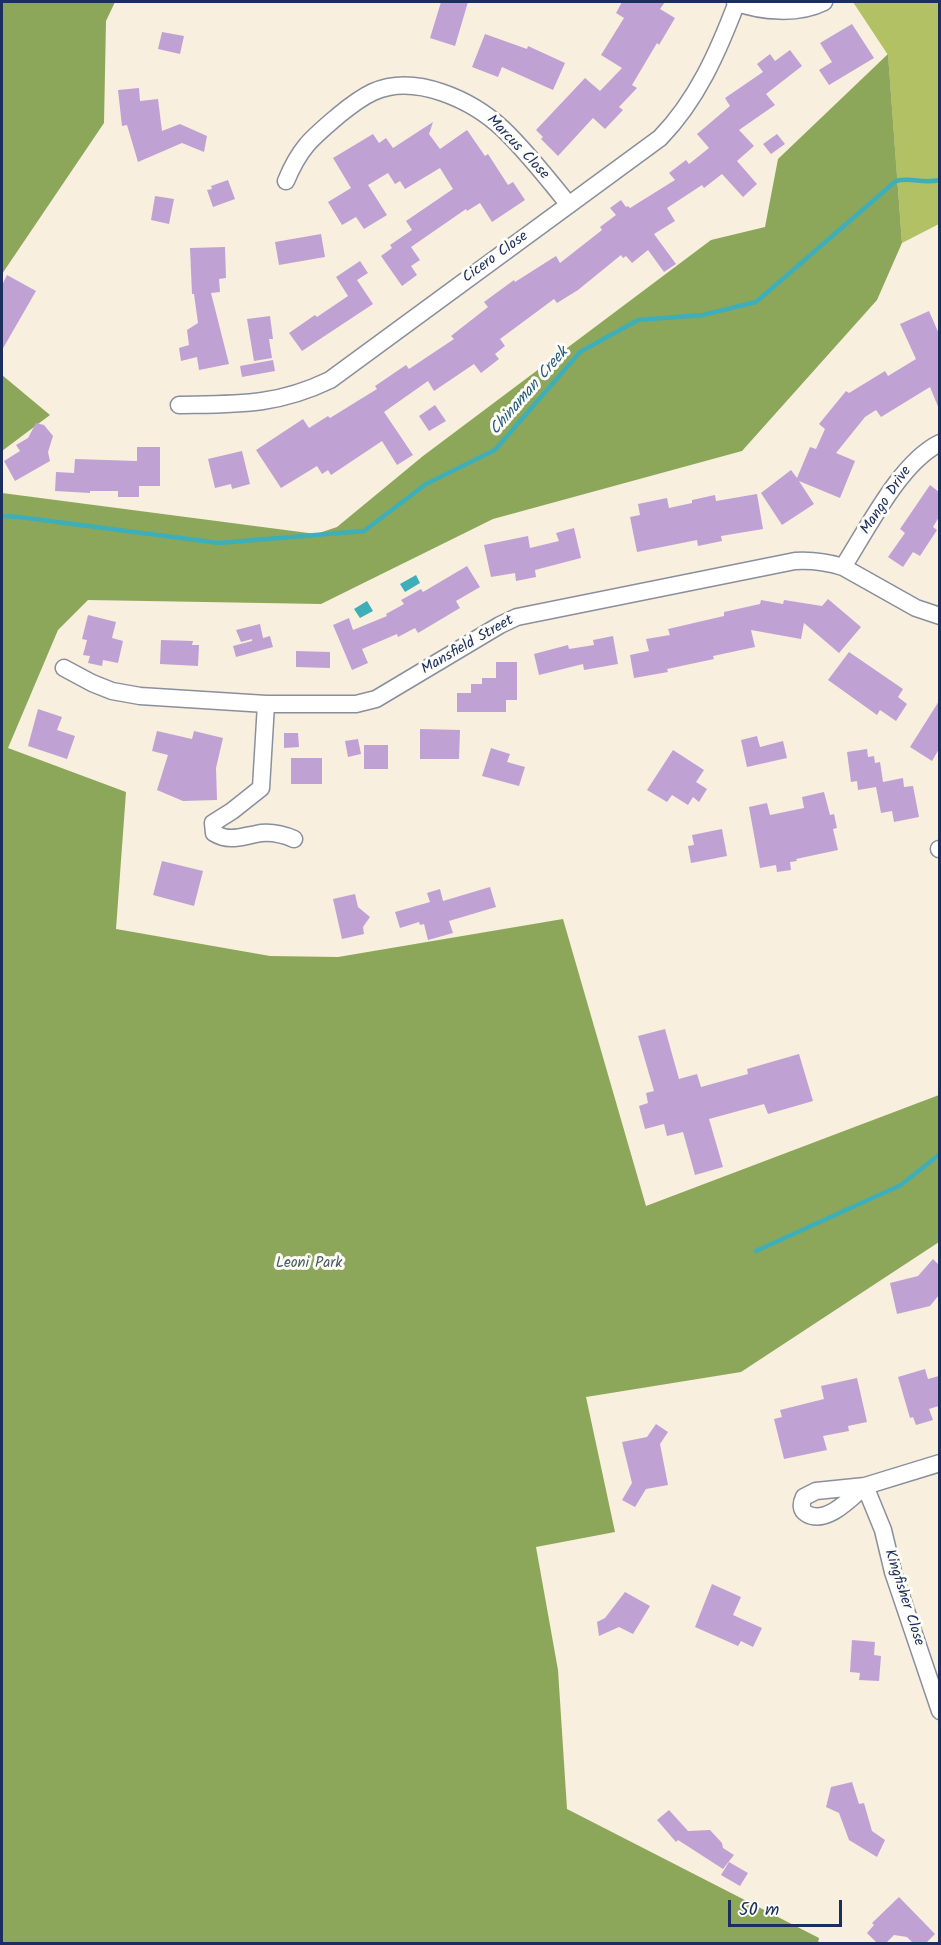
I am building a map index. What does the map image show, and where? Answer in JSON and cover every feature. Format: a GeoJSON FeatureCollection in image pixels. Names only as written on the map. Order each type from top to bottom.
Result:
{"type":"FeatureCollection","features":[{"type":"Feature","properties":{"kind":"street"},"geometry":{"type":"LineString","coordinates":[[736,2],[772,10],[796,9],[824,2]]}},
{"type":"Feature","properties":{"kind":"street","name":"Cicero Close"},"geometry":{"type":"LineString","coordinates":[[179,405],[255,404],[306,391],[330,380],[660,138],[676,122],[698,88],[712,61],[736,2]]}},
{"type":"Feature","properties":{"kind":"street","name":"Marcus Close"},"geometry":{"type":"LineString","coordinates":[[286,182],[294,161],[308,142],[354,102],[375,91],[399,86],[416,87],[448,95],[474,106],[503,129],[569,205]]}},
{"type":"Feature","properties":{"kind":"street","name":"Mango Drive"},"geometry":{"type":"LineString","coordinates":[[843,567],[900,478],[914,461],[939,443]]}},
{"type":"Feature","properties":{"kind":"street","name":"Mansfield Street"},"geometry":{"type":"LineString","coordinates":[[64,668],[112,691],[140,696],[266,704],[356,704],[376,699],[517,617],[776,564],[812,560],[843,567],[916,608],[939,616]]}},
{"type":"Feature","properties":{"kind":"street"},"geometry":{"type":"LineString","coordinates":[[266,704],[261,788],[213,823],[214,833],[222,837],[238,839],[258,833],[282,834],[294,839]]}},
{"type":"Feature","properties":{"kind":"street","name":"Kingfisher Close"},"geometry":{"type":"LineString","coordinates":[[939,1463],[865,1485],[883,1530],[893,1572],[939,1711]]}},
{"type":"Feature","properties":{"kind":"green space"},"geometry":{"type":"Polygon","coordinates":[[[2,2],[115,2],[106,21],[104,123],[2,274],[2,2]]]}},
{"type":"Feature","properties":{"kind":"green space"},"geometry":{"type":"Polygon","coordinates":[[[853,2],[939,2],[939,224],[902,243],[888,55],[853,2]]]}},
{"type":"Feature","properties":{"kind":"green space","name":"Leoni Park"},"geometry":{"type":"Polygon","coordinates":[[[888,54],[902,243],[877,300],[742,451],[493,519],[321,604],[88,600],[58,630],[8,748],[126,792],[116,929],[270,956],[338,957],[563,919],[646,1206],[939,1095],[939,1242],[741,1372],[586,1397],[615,1532],[536,1547],[558,1670],[567,1809],[819,1938],[818,1943],[2,1943],[2,493],[316,534],[337,527],[423,456],[711,240],[765,227],[778,159],[888,54]]]}},
{"type":"Feature","properties":{"kind":"green space"},"geometry":{"type":"Polygon","coordinates":[[[2,375],[50,415],[2,451],[2,375]]]}},
{"type":"Feature","properties":{"kind":"water"},"geometry":{"type":"Polygon","coordinates":[[[416,575],[420,583],[405,592],[400,584],[416,575]]]}},
{"type":"Feature","properties":{"kind":"water"},"geometry":{"type":"Polygon","coordinates":[[[367,601],[373,611],[360,618],[354,609],[367,601]]]}},
{"type":"Feature","properties":{"kind":"building"},"geometry":{"type":"Polygon","coordinates":[[[441,2],[468,2],[455,46],[430,38],[441,2]]]}},
{"type":"Feature","properties":{"kind":"building"},"geometry":{"type":"Polygon","coordinates":[[[622,2],[665,2],[660,9],[675,18],[632,85],[637,88],[619,107],[623,110],[605,129],[593,118],[558,156],[541,139],[543,137],[536,130],[585,78],[600,91],[622,68],[601,55],[624,18],[616,13],[622,2]]]}},
{"type":"Feature","properties":{"kind":"building"},"geometry":{"type":"Polygon","coordinates":[[[852,24],[874,58],[829,85],[819,70],[832,62],[820,43],[852,24]]]}},
{"type":"Feature","properties":{"kind":"building"},"geometry":{"type":"Polygon","coordinates":[[[162,32],[184,36],[180,54],[158,49],[162,32]]]}},
{"type":"Feature","properties":{"kind":"building"},"geometry":{"type":"Polygon","coordinates":[[[485,34],[527,49],[528,46],[565,63],[553,90],[502,67],[498,77],[472,67],[485,34]]]}},
{"type":"Feature","properties":{"kind":"building"},"geometry":{"type":"Polygon","coordinates":[[[790,50],[802,66],[766,94],[775,105],[739,130],[754,146],[737,161],[757,184],[743,197],[722,174],[704,188],[702,185],[667,208],[675,221],[654,234],[676,264],[664,272],[648,250],[632,263],[626,256],[623,258],[621,255],[578,290],[557,303],[554,299],[500,339],[505,346],[495,354],[499,359],[481,373],[474,364],[434,391],[428,381],[384,412],[413,455],[397,465],[382,441],[331,475],[328,470],[322,474],[317,466],[281,488],[256,450],[303,419],[309,428],[328,416],[330,418],[377,389],[375,386],[406,365],[409,369],[454,339],[451,336],[488,307],[484,302],[514,280],[515,282],[556,256],[560,263],[602,230],[600,227],[616,215],[610,208],[621,200],[626,207],[630,208],[675,180],[669,173],[686,160],[689,164],[709,148],[697,134],[730,106],[725,98],[763,72],[757,64],[770,54],[775,61],[790,50]]]}},
{"type":"Feature","properties":{"kind":"building"},"geometry":{"type":"Polygon","coordinates":[[[139,88],[140,101],[158,99],[162,131],[180,124],[207,136],[204,152],[182,143],[138,162],[127,125],[122,126],[118,90],[139,88]]]}},
{"type":"Feature","properties":{"kind":"building"},"geometry":{"type":"Polygon","coordinates":[[[433,122],[429,134],[440,149],[467,130],[485,156],[488,154],[508,185],[513,182],[525,200],[492,222],[480,203],[467,211],[466,209],[411,247],[420,260],[411,266],[417,275],[402,286],[381,256],[392,248],[390,245],[412,230],[406,221],[453,189],[440,168],[405,189],[400,181],[395,184],[388,173],[368,185],[387,215],[364,229],[356,217],[342,225],[328,202],[351,188],[333,158],[373,134],[379,143],[386,138],[393,148],[433,122]]]}},
{"type":"Feature","properties":{"kind":"building"},"geometry":{"type":"Polygon","coordinates":[[[777,134],[785,144],[771,154],[763,144],[777,134]]]}},
{"type":"Feature","properties":{"kind":"building"},"geometry":{"type":"Polygon","coordinates":[[[228,180],[235,199],[213,207],[207,190],[212,189],[211,186],[228,180]]]}},
{"type":"Feature","properties":{"kind":"building"},"geometry":{"type":"Polygon","coordinates":[[[155,196],[174,199],[169,224],[151,220],[155,196]]]}},
{"type":"Feature","properties":{"kind":"building"},"geometry":{"type":"Polygon","coordinates":[[[321,234],[325,257],[279,265],[275,242],[321,234]]]}},
{"type":"Feature","properties":{"kind":"building"},"geometry":{"type":"Polygon","coordinates":[[[225,247],[226,278],[219,279],[220,292],[211,293],[229,364],[199,370],[197,357],[181,361],[179,348],[189,345],[187,330],[198,323],[194,294],[192,294],[190,248],[225,247]]]}},
{"type":"Feature","properties":{"kind":"building"},"geometry":{"type":"Polygon","coordinates":[[[360,261],[368,273],[357,280],[373,304],[302,351],[289,333],[348,296],[336,277],[360,261]]]}},
{"type":"Feature","properties":{"kind":"building"},"geometry":{"type":"Polygon","coordinates":[[[7,275],[36,291],[2,350],[2,285],[7,275]]]}},
{"type":"Feature","properties":{"kind":"building"},"geometry":{"type":"Polygon","coordinates":[[[929,311],[939,334],[939,409],[930,387],[881,417],[876,410],[865,417],[836,453],[855,461],[840,498],[799,481],[814,504],[782,525],[761,493],[791,470],[797,478],[810,447],[816,449],[825,429],[819,424],[846,391],[849,393],[885,371],[888,376],[916,359],[900,324],[929,311]]]}},
{"type":"Feature","properties":{"kind":"building"},"geometry":{"type":"Polygon","coordinates":[[[270,316],[273,339],[269,339],[272,358],[254,361],[247,319],[270,316]]]}},
{"type":"Feature","properties":{"kind":"building"},"geometry":{"type":"Polygon","coordinates":[[[273,360],[275,371],[242,377],[240,366],[273,360]]]}},
{"type":"Feature","properties":{"kind":"building"},"geometry":{"type":"Polygon","coordinates":[[[435,405],[446,421],[429,431],[419,416],[435,405]]]}},
{"type":"Feature","properties":{"kind":"building"},"geometry":{"type":"Polygon","coordinates":[[[36,423],[44,425],[53,436],[48,452],[50,461],[15,481],[4,461],[20,451],[16,445],[28,438],[36,423]]]}},
{"type":"Feature","properties":{"kind":"building"},"geometry":{"type":"Polygon","coordinates":[[[137,447],[160,447],[160,486],[139,486],[139,497],[118,497],[118,491],[90,491],[90,493],[55,491],[56,472],[74,473],[75,459],[137,461],[137,447]]]}},
{"type":"Feature","properties":{"kind":"building"},"geometry":{"type":"Polygon","coordinates":[[[242,451],[250,484],[232,489],[231,484],[215,488],[208,459],[242,451]]]}},
{"type":"Feature","properties":{"kind":"building"},"geometry":{"type":"Polygon","coordinates":[[[930,485],[939,492],[939,517],[933,527],[937,530],[920,556],[913,552],[903,567],[888,557],[905,533],[900,529],[930,485]]]}},
{"type":"Feature","properties":{"kind":"building"},"geometry":{"type":"Polygon","coordinates":[[[757,494],[763,529],[721,536],[722,541],[698,546],[697,540],[637,552],[630,517],[640,515],[638,504],[667,498],[669,508],[715,495],[716,501],[757,494]]]}},
{"type":"Feature","properties":{"kind":"building"},"geometry":{"type":"Polygon","coordinates":[[[574,528],[581,558],[535,570],[536,577],[516,581],[515,573],[491,577],[484,545],[528,536],[530,548],[559,541],[556,533],[574,528]]]}},
{"type":"Feature","properties":{"kind":"building"},"geometry":{"type":"Polygon","coordinates":[[[467,566],[480,587],[456,601],[460,608],[418,633],[415,628],[398,637],[397,634],[362,649],[368,663],[352,670],[333,625],[349,618],[353,630],[387,616],[386,614],[404,604],[401,600],[421,589],[423,592],[467,566]]]}},
{"type":"Feature","properties":{"kind":"building"},"geometry":{"type":"Polygon","coordinates":[[[828,599],[861,627],[839,653],[804,623],[801,639],[751,630],[755,647],[667,669],[668,672],[634,678],[630,655],[649,651],[646,639],[670,635],[668,629],[724,616],[724,612],[760,604],[761,600],[783,604],[784,600],[822,606],[828,599]]]}},
{"type":"Feature","properties":{"kind":"building"},"geometry":{"type":"Polygon","coordinates":[[[88,615],[116,622],[112,638],[123,641],[118,663],[103,660],[102,666],[88,663],[90,656],[83,655],[87,640],[82,639],[88,615]]]}},
{"type":"Feature","properties":{"kind":"building"},"geometry":{"type":"Polygon","coordinates":[[[260,624],[263,638],[270,636],[273,647],[236,657],[233,646],[252,641],[252,639],[241,642],[236,630],[260,624]]]}},
{"type":"Feature","properties":{"kind":"building"},"geometry":{"type":"Polygon","coordinates":[[[613,636],[618,664],[584,670],[583,664],[539,675],[534,654],[568,645],[569,649],[594,645],[593,640],[613,636]]]}},
{"type":"Feature","properties":{"kind":"building"},"geometry":{"type":"Polygon","coordinates":[[[161,640],[193,641],[192,645],[199,645],[198,666],[160,664],[161,640]]]}},
{"type":"Feature","properties":{"kind":"building"},"geometry":{"type":"Polygon","coordinates":[[[296,651],[330,652],[330,668],[296,667],[296,651]]]}},
{"type":"Feature","properties":{"kind":"building"},"geometry":{"type":"Polygon","coordinates":[[[849,652],[903,689],[898,697],[907,704],[896,721],[880,710],[877,715],[828,680],[849,652]]]}},
{"type":"Feature","properties":{"kind":"building"},"geometry":{"type":"Polygon","coordinates":[[[496,662],[517,662],[517,700],[506,700],[506,712],[457,712],[457,693],[471,693],[471,684],[482,684],[482,678],[496,678],[496,662]]]}},
{"type":"Feature","properties":{"kind":"building"},"geometry":{"type":"Polygon","coordinates":[[[939,701],[939,749],[932,761],[910,747],[939,701]]]}},
{"type":"Feature","properties":{"kind":"building"},"geometry":{"type":"Polygon","coordinates":[[[38,709],[62,717],[57,730],[75,736],[67,759],[28,746],[38,709]]]}},
{"type":"Feature","properties":{"kind":"building"},"geometry":{"type":"Polygon","coordinates":[[[420,729],[460,730],[459,759],[420,759],[420,729]]]}},
{"type":"Feature","properties":{"kind":"building"},"geometry":{"type":"Polygon","coordinates":[[[157,731],[192,739],[194,731],[223,738],[216,768],[217,800],[183,801],[157,790],[168,755],[152,751],[157,731]]]}},
{"type":"Feature","properties":{"kind":"building"},"geometry":{"type":"Polygon","coordinates":[[[284,733],[298,733],[299,747],[284,748],[284,733]]]}},
{"type":"Feature","properties":{"kind":"building"},"geometry":{"type":"Polygon","coordinates":[[[757,736],[760,747],[783,741],[787,758],[747,767],[741,740],[757,736]]]}},
{"type":"Feature","properties":{"kind":"building"},"geometry":{"type":"Polygon","coordinates":[[[358,739],[361,754],[348,757],[345,741],[358,739]]]}},
{"type":"Feature","properties":{"kind":"building"},"geometry":{"type":"Polygon","coordinates":[[[364,745],[388,745],[388,769],[364,769],[364,745]]]}},
{"type":"Feature","properties":{"kind":"building"},"geometry":{"type":"Polygon","coordinates":[[[491,748],[510,754],[507,762],[525,767],[519,786],[482,776],[491,748]]]}},
{"type":"Feature","properties":{"kind":"building"},"geometry":{"type":"Polygon","coordinates":[[[867,749],[868,757],[874,756],[875,763],[880,762],[883,782],[903,778],[904,787],[913,786],[919,817],[894,822],[892,811],[881,813],[876,787],[858,790],[857,781],[851,782],[847,752],[867,749]]]}},
{"type":"Feature","properties":{"kind":"building"},"geometry":{"type":"Polygon","coordinates":[[[673,750],[704,770],[696,782],[707,789],[699,802],[693,797],[688,805],[672,795],[667,802],[647,790],[673,750]]]}},
{"type":"Feature","properties":{"kind":"building"},"geometry":{"type":"Polygon","coordinates":[[[291,758],[322,758],[322,784],[291,784],[291,758]]]}},
{"type":"Feature","properties":{"kind":"building"},"geometry":{"type":"Polygon","coordinates":[[[824,792],[830,815],[834,814],[837,828],[833,829],[838,850],[796,859],[797,861],[790,862],[791,870],[777,872],[776,865],[760,868],[749,807],[767,803],[770,815],[804,808],[802,797],[824,792]]]}},
{"type":"Feature","properties":{"kind":"building"},"geometry":{"type":"Polygon","coordinates":[[[722,829],[727,856],[691,863],[688,846],[694,845],[692,835],[722,829]]]}},
{"type":"Feature","properties":{"kind":"building"},"geometry":{"type":"Polygon","coordinates":[[[162,861],[203,871],[194,906],[153,895],[162,861]]]}},
{"type":"Feature","properties":{"kind":"building"},"geometry":{"type":"Polygon","coordinates":[[[490,887],[496,907],[449,921],[453,933],[428,940],[424,924],[420,925],[419,922],[400,928],[395,912],[430,902],[427,893],[440,889],[443,901],[490,887]]]}},
{"type":"Feature","properties":{"kind":"building"},"geometry":{"type":"Polygon","coordinates":[[[355,894],[358,907],[370,917],[363,927],[364,934],[342,939],[333,899],[355,894]]]}},
{"type":"Feature","properties":{"kind":"building"},"geometry":{"type":"Polygon","coordinates":[[[665,1029],[679,1079],[697,1074],[701,1087],[748,1074],[747,1069],[799,1054],[813,1101],[768,1114],[764,1104],[709,1119],[723,1167],[695,1175],[683,1132],[667,1136],[664,1124],[645,1129],[639,1106],[648,1103],[646,1093],[654,1091],[638,1036],[665,1029]]]}},
{"type":"Feature","properties":{"kind":"building"},"geometry":{"type":"Polygon","coordinates":[[[933,1259],[939,1265],[939,1295],[930,1306],[897,1314],[890,1283],[918,1276],[933,1259]]]}},
{"type":"Feature","properties":{"kind":"building"},"geometry":{"type":"Polygon","coordinates":[[[925,1369],[928,1379],[939,1376],[939,1406],[929,1409],[933,1420],[916,1425],[913,1417],[910,1418],[898,1377],[925,1369]]]}},
{"type":"Feature","properties":{"kind":"building"},"geometry":{"type":"Polygon","coordinates":[[[857,1378],[867,1422],[848,1426],[849,1431],[823,1436],[827,1450],[784,1459],[774,1419],[782,1417],[780,1410],[824,1399],[821,1386],[857,1378]]]}},
{"type":"Feature","properties":{"kind":"building"},"geometry":{"type":"Polygon","coordinates":[[[656,1424],[668,1432],[660,1444],[668,1485],[646,1489],[635,1507],[622,1500],[632,1483],[622,1442],[647,1437],[656,1424]]]}},
{"type":"Feature","properties":{"kind":"building"},"geometry":{"type":"Polygon","coordinates":[[[712,1584],[741,1597],[733,1615],[762,1628],[753,1647],[741,1641],[738,1646],[695,1627],[712,1584]]]}},
{"type":"Feature","properties":{"kind":"building"},"geometry":{"type":"Polygon","coordinates":[[[625,1592],[650,1606],[633,1634],[619,1627],[599,1636],[597,1622],[605,1618],[625,1592]]]}},
{"type":"Feature","properties":{"kind":"building"},"geometry":{"type":"Polygon","coordinates":[[[852,1640],[875,1642],[874,1655],[881,1656],[879,1681],[859,1680],[860,1673],[850,1672],[852,1640]]]}},
{"type":"Feature","properties":{"kind":"building"},"geometry":{"type":"Polygon","coordinates":[[[852,1782],[859,1804],[864,1803],[872,1831],[885,1840],[877,1857],[849,1840],[839,1813],[826,1807],[831,1787],[852,1782]]]}},
{"type":"Feature","properties":{"kind":"building"},"geometry":{"type":"Polygon","coordinates":[[[669,1810],[688,1831],[710,1830],[722,1843],[723,1848],[734,1855],[723,1869],[678,1840],[676,1842],[657,1820],[669,1810]]]}},
{"type":"Feature","properties":{"kind":"building"},"geometry":{"type":"Polygon","coordinates":[[[729,1862],[748,1873],[740,1886],[721,1875],[729,1862]]]}},
{"type":"Feature","properties":{"kind":"building"},"geometry":{"type":"Polygon","coordinates":[[[899,1897],[935,1934],[925,1944],[914,1944],[907,1937],[894,1935],[885,1944],[878,1944],[867,1933],[874,1925],[872,1923],[899,1897]]]}},
{"type":"Feature","properties":{"kind":"waterway","name":"Chinaman Creek"},"geometry":{"type":"LineString","coordinates":[[2,516],[219,543],[364,531],[426,484],[495,450],[580,352],[638,320],[703,315],[756,302],[896,181],[940,180]]}},
{"type":"Feature","properties":{"kind":"waterway"},"geometry":{"type":"LineString","coordinates":[[756,1251],[901,1185],[940,1154]]}}]}
